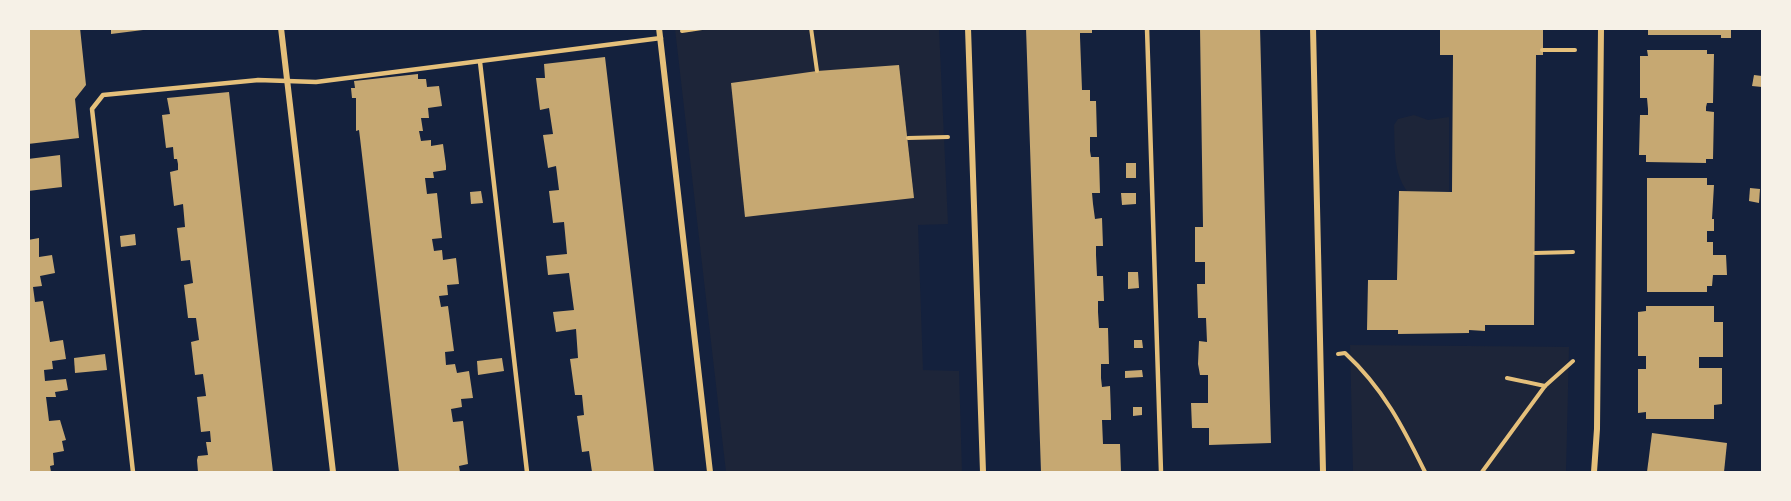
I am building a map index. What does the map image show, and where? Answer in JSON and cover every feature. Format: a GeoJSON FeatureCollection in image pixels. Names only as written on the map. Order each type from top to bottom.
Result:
{"type":"FeatureCollection","features":[{"type":"Feature","properties":{"kind":"street"},"geometry":{"type":"LineString","coordinates":[[282,28],[333,472]]}},
{"type":"Feature","properties":{"kind":"street"},"geometry":{"type":"LineString","coordinates":[[659,28],[710,472]]}},
{"type":"Feature","properties":{"kind":"street"},"geometry":{"type":"LineString","coordinates":[[968,28],[982,472]]}},
{"type":"Feature","properties":{"kind":"street"},"geometry":{"type":"LineString","coordinates":[[1313,28],[1323,472]]}},
{"type":"Feature","properties":{"kind":"street"},"geometry":{"type":"LineString","coordinates":[[1594,472],[1597,429],[1601,28]]}},
{"type":"Feature","properties":{"kind":"lane"},"geometry":{"type":"LineString","coordinates":[[1147,28],[1161,472]]}},
{"type":"Feature","properties":{"kind":"lane"},"geometry":{"type":"LineString","coordinates":[[133,472],[92,109],[103,95],[258,80],[316,82],[660,38]]}},
{"type":"Feature","properties":{"kind":"lane"},"geometry":{"type":"LineString","coordinates":[[480,62],[527,472]]}},
{"type":"Feature","properties":{"kind":"path"},"geometry":{"type":"LineString","coordinates":[[682,31],[702,28]]}},
{"type":"Feature","properties":{"kind":"path"},"geometry":{"type":"LineString","coordinates":[[811,28],[817,71]]}},
{"type":"Feature","properties":{"kind":"path"},"geometry":{"type":"LineString","coordinates":[[1542,50],[1575,50]]}},
{"type":"Feature","properties":{"kind":"path"},"geometry":{"type":"LineString","coordinates":[[908,138],[948,137]]}},
{"type":"Feature","properties":{"kind":"path"},"geometry":{"type":"LineString","coordinates":[[1534,253],[1574,252]]}},
{"type":"Feature","properties":{"kind":"path"},"geometry":{"type":"LineString","coordinates":[[1345,353],[1369,376],[1392,406],[1425,472]]}},
{"type":"Feature","properties":{"kind":"path"},"geometry":{"type":"LineString","coordinates":[[1482,472],[1545,386],[1573,361]]}},
{"type":"Feature","properties":{"kind":"path"},"geometry":{"type":"LineString","coordinates":[[1507,378],[1545,386]]}},
{"type":"Feature","properties":{"kind":"shaded area"},"geometry":{"type":"Polygon","coordinates":[[[675,29],[939,29],[948,224],[918,225],[923,370],[959,371],[962,472],[726,472],[675,29]]]}},
{"type":"Feature","properties":{"kind":"shaded area"},"geometry":{"type":"Polygon","coordinates":[[[1414,115],[1428,120],[1449,117],[1449,191],[1407,191],[1402,184],[1396,160],[1394,125],[1398,119],[1414,115]]]}},
{"type":"Feature","properties":{"kind":"shaded area"},"geometry":{"type":"Polygon","coordinates":[[[1350,345],[1569,347],[1566,472],[1353,472],[1350,345]]]}},
{"type":"Feature","properties":{"kind":"building"},"geometry":{"type":"Polygon","coordinates":[[[28,28],[80,28],[86,85],[75,99],[79,138],[28,144],[28,28]]]}},
{"type":"Feature","properties":{"kind":"building"},"geometry":{"type":"Polygon","coordinates":[[[111,28],[143,28],[143,30],[111,34],[111,28]]]}},
{"type":"Feature","properties":{"kind":"building"},"geometry":{"type":"Polygon","coordinates":[[[1026,28],[1092,28],[1092,33],[1080,33],[1080,37],[1082,90],[1090,90],[1090,101],[1096,101],[1097,137],[1090,137],[1090,151],[1091,157],[1099,157],[1100,193],[1092,193],[1095,219],[1102,218],[1103,246],[1096,246],[1096,255],[1097,276],[1103,276],[1104,301],[1098,301],[1098,312],[1099,328],[1108,328],[1109,364],[1101,364],[1101,378],[1102,387],[1110,386],[1111,415],[1111,420],[1102,420],[1103,444],[1120,444],[1121,472],[1041,472],[1026,28]]]}},
{"type":"Feature","properties":{"kind":"building"},"geometry":{"type":"Polygon","coordinates":[[[1200,28],[1260,28],[1271,443],[1209,445],[1209,428],[1192,428],[1191,403],[1208,403],[1208,375],[1200,375],[1198,364],[1199,341],[1207,342],[1206,318],[1198,318],[1197,284],[1205,284],[1205,262],[1195,262],[1195,227],[1203,227],[1200,28]]]}},
{"type":"Feature","properties":{"kind":"building"},"geometry":{"type":"Polygon","coordinates":[[[1440,28],[1543,28],[1543,55],[1536,55],[1534,325],[1485,325],[1485,331],[1469,330],[1469,333],[1398,334],[1398,330],[1367,330],[1368,280],[1397,280],[1399,191],[1452,192],[1453,55],[1440,55],[1440,28]]]}},
{"type":"Feature","properties":{"kind":"building"},"geometry":{"type":"Polygon","coordinates":[[[1648,28],[1731,28],[1731,38],[1721,38],[1721,35],[1648,35],[1648,28]]]}},
{"type":"Feature","properties":{"kind":"building"},"geometry":{"type":"Polygon","coordinates":[[[1647,50],[1707,50],[1707,54],[1714,54],[1713,103],[1707,103],[1706,107],[1706,111],[1714,112],[1713,159],[1706,159],[1706,163],[1646,162],[1646,155],[1639,155],[1640,115],[1648,115],[1647,98],[1640,98],[1640,56],[1648,56],[1647,50]]]}},
{"type":"Feature","properties":{"kind":"building"},"geometry":{"type":"Polygon","coordinates":[[[605,57],[654,472],[592,472],[589,451],[582,452],[577,416],[584,415],[582,395],[575,395],[570,359],[578,358],[576,329],[556,332],[553,312],[574,310],[569,273],[548,275],[546,256],[567,254],[564,222],[553,223],[549,191],[559,190],[556,166],[548,168],[543,135],[553,134],[549,108],[540,110],[536,78],[545,78],[544,64],[605,57]]]}},
{"type":"Feature","properties":{"kind":"building"},"geometry":{"type":"Polygon","coordinates":[[[899,65],[914,198],[745,217],[731,83],[817,71],[899,65]]]}},
{"type":"Feature","properties":{"kind":"building"},"geometry":{"type":"Polygon","coordinates":[[[418,74],[418,79],[426,79],[427,87],[439,86],[442,106],[428,108],[429,118],[421,118],[423,131],[419,131],[421,141],[431,140],[431,146],[443,144],[446,166],[446,170],[433,172],[434,178],[425,178],[427,194],[437,193],[442,238],[432,239],[434,251],[442,250],[443,260],[456,258],[459,284],[447,285],[448,295],[439,296],[441,307],[448,306],[454,351],[445,352],[446,365],[455,364],[457,373],[469,371],[473,398],[461,399],[462,407],[451,409],[453,422],[463,421],[468,464],[459,466],[460,472],[399,472],[359,130],[356,131],[356,98],[352,98],[351,88],[355,88],[354,81],[418,74]]]}},
{"type":"Feature","properties":{"kind":"building"},"geometry":{"type":"Polygon","coordinates":[[[1754,75],[1762,76],[1762,87],[1752,86],[1754,75]]]}},
{"type":"Feature","properties":{"kind":"building"},"geometry":{"type":"Polygon","coordinates":[[[229,92],[273,472],[198,472],[198,456],[208,455],[206,442],[211,442],[210,431],[201,432],[197,397],[206,396],[203,374],[195,375],[191,342],[199,340],[196,318],[188,318],[184,285],[193,283],[190,260],[181,261],[177,228],[185,227],[183,204],[174,206],[170,172],[178,170],[178,164],[177,159],[174,159],[173,147],[166,148],[162,115],[170,114],[167,98],[229,92]]]}},
{"type":"Feature","properties":{"kind":"building"},"geometry":{"type":"Polygon","coordinates":[[[60,155],[62,187],[28,191],[28,159],[60,155]]]}},
{"type":"Feature","properties":{"kind":"building"},"geometry":{"type":"Polygon","coordinates":[[[1126,163],[1136,163],[1136,178],[1126,178],[1126,163]]]}},
{"type":"Feature","properties":{"kind":"building"},"geometry":{"type":"Polygon","coordinates":[[[1647,178],[1707,178],[1707,185],[1714,185],[1712,219],[1714,219],[1714,231],[1707,231],[1707,242],[1713,242],[1713,255],[1726,255],[1727,275],[1713,275],[1712,286],[1707,286],[1707,292],[1647,292],[1647,178]]]}},
{"type":"Feature","properties":{"kind":"building"},"geometry":{"type":"Polygon","coordinates":[[[1750,188],[1760,189],[1759,203],[1749,201],[1750,188]]]}},
{"type":"Feature","properties":{"kind":"building"},"geometry":{"type":"Polygon","coordinates":[[[481,191],[483,203],[471,204],[470,192],[481,191]]]}},
{"type":"Feature","properties":{"kind":"building"},"geometry":{"type":"Polygon","coordinates":[[[1121,193],[1136,193],[1136,204],[1122,205],[1121,193]]]}},
{"type":"Feature","properties":{"kind":"building"},"geometry":{"type":"Polygon","coordinates":[[[135,234],[136,245],[121,247],[120,236],[135,234]]]}},
{"type":"Feature","properties":{"kind":"building"},"geometry":{"type":"Polygon","coordinates":[[[39,238],[39,257],[52,255],[55,273],[40,276],[42,286],[33,287],[35,302],[43,301],[50,342],[63,340],[66,359],[52,361],[53,369],[44,370],[45,381],[66,379],[68,390],[55,392],[56,397],[46,397],[49,421],[60,420],[66,440],[62,441],[64,451],[53,453],[54,465],[50,466],[51,472],[28,472],[28,240],[39,238]]]}},
{"type":"Feature","properties":{"kind":"building"},"geometry":{"type":"Polygon","coordinates":[[[1128,272],[1138,272],[1139,288],[1128,289],[1128,272]]]}},
{"type":"Feature","properties":{"kind":"building"},"geometry":{"type":"Polygon","coordinates":[[[1646,306],[1714,306],[1714,322],[1723,322],[1723,357],[1699,357],[1699,368],[1722,368],[1722,404],[1714,405],[1714,419],[1646,419],[1646,412],[1638,413],[1638,369],[1646,369],[1646,356],[1638,356],[1638,312],[1646,311],[1646,306]]]}},
{"type":"Feature","properties":{"kind":"building"},"geometry":{"type":"Polygon","coordinates":[[[1134,340],[1142,340],[1143,348],[1134,348],[1134,340]]]}},
{"type":"Feature","properties":{"kind":"building"},"geometry":{"type":"Polygon","coordinates":[[[105,354],[107,370],[75,373],[74,358],[105,354]]]}},
{"type":"Feature","properties":{"kind":"building"},"geometry":{"type":"Polygon","coordinates":[[[502,358],[504,371],[478,375],[477,361],[502,358]]]}},
{"type":"Feature","properties":{"kind":"building"},"geometry":{"type":"Polygon","coordinates":[[[1142,370],[1143,377],[1125,378],[1125,371],[1142,370]]]}},
{"type":"Feature","properties":{"kind":"building"},"geometry":{"type":"Polygon","coordinates":[[[1133,407],[1142,407],[1142,415],[1133,416],[1133,407]]]}},
{"type":"Feature","properties":{"kind":"building"},"geometry":{"type":"Polygon","coordinates":[[[1652,433],[1727,443],[1724,472],[1647,472],[1652,433]]]}}]}
